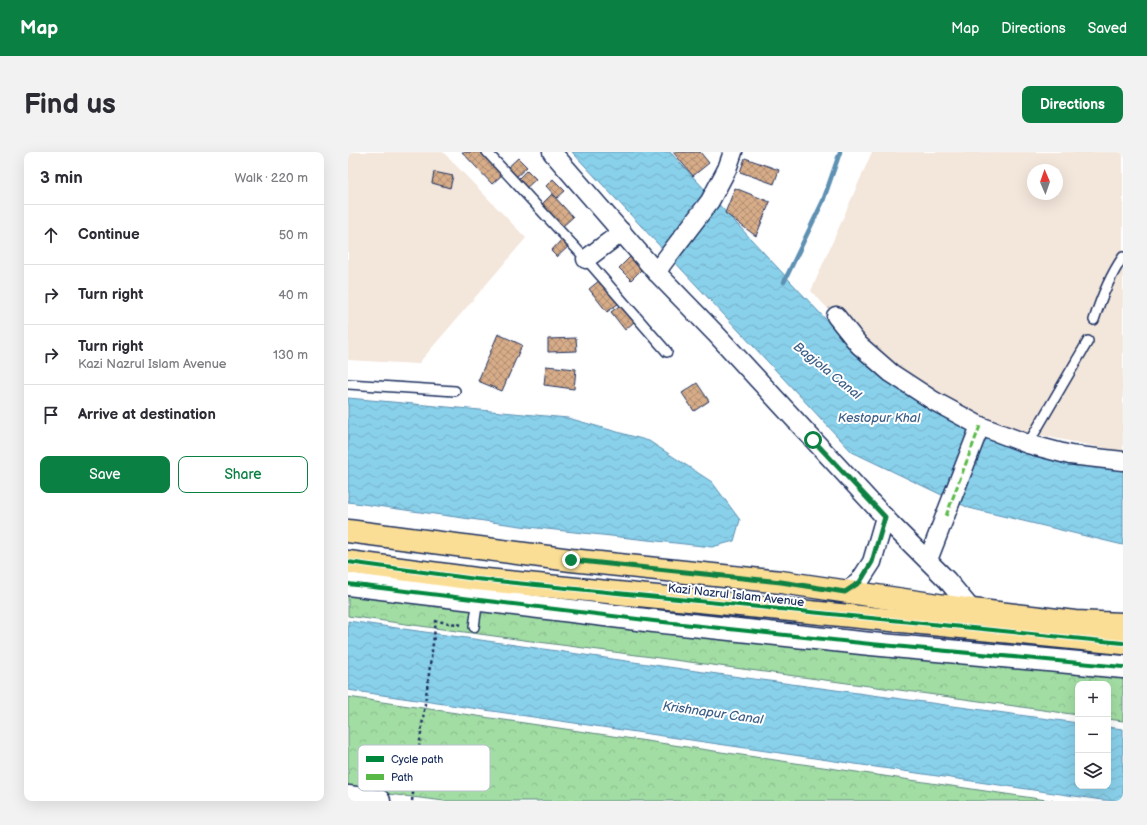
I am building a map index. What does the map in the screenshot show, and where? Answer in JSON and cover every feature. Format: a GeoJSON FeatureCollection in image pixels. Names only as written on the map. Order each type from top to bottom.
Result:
{"type":"FeatureCollection","features":[{"type":"Feature","properties":{"kind":"main road","name":"Kazi Nazrul Islam Avenue"},"geometry":{"type":"LineString","coordinates":[[348,531],[571,560],[781,582],[845,592],[974,619],[1123,643]]}},
{"type":"Feature","properties":{"kind":"main road","name":"Kazi Nazrul Islam Avenue"},"geometry":{"type":"LineString","coordinates":[[348,562],[476,579],[974,619],[1123,624]]}},
{"type":"Feature","properties":{"kind":"street"},"geometry":{"type":"LineString","coordinates":[[552,152],[622,232],[660,269],[716,334],[885,517],[947,580],[974,619]]}},
{"type":"Feature","properties":{"kind":"street"},"geometry":{"type":"LineString","coordinates":[[660,269],[710,202],[727,169],[733,152]]}},
{"type":"Feature","properties":{"kind":"street"},"geometry":{"type":"LineString","coordinates":[[586,259],[622,232]]}},
{"type":"Feature","properties":{"kind":"street"},"geometry":{"type":"LineString","coordinates":[[836,316],[859,345],[892,373],[934,401],[980,426],[1028,444],[1070,454],[1123,461]]}},
{"type":"Feature","properties":{"kind":"street"},"geometry":{"type":"LineString","coordinates":[[928,560],[980,426]]}},
{"type":"Feature","properties":{"kind":"street"},"geometry":{"type":"LineString","coordinates":[[845,592],[860,582],[872,562],[885,517]]}},
{"type":"Feature","properties":{"kind":"street"},"geometry":{"type":"LineString","coordinates":[[348,584],[654,622],[1123,667]]}},
{"type":"Feature","properties":{"kind":"street"},"geometry":{"type":"LineString","coordinates":[[348,797],[379,801]]}},
{"type":"Feature","properties":{"kind":"lane"},"geometry":{"type":"LineString","coordinates":[[487,152],[586,259],[667,352]]}},
{"type":"Feature","properties":{"kind":"lane"},"geometry":{"type":"LineString","coordinates":[[1094,320],[1115,268],[1123,257]]}},
{"type":"Feature","properties":{"kind":"lane"},"geometry":{"type":"LineString","coordinates":[[1028,444],[1088,341]]}},
{"type":"Feature","properties":{"kind":"lane"},"geometry":{"type":"LineString","coordinates":[[348,384],[455,391]]}},
{"type":"Feature","properties":{"kind":"lane"},"geometry":{"type":"LineString","coordinates":[[474,627],[478,599]]}},
{"type":"Feature","properties":{"kind":"path"},"geometry":{"type":"LineString","coordinates":[[419,745],[436,621],[474,627]]}},
{"type":"Feature","properties":{"kind":"path"},"geometry":{"type":"LineString","coordinates":[[412,801],[413,791]]}},
{"type":"Feature","properties":{"kind":"shaded area"},"geometry":{"type":"Polygon","coordinates":[[[348,152],[443,152],[526,238],[418,364],[348,360],[348,152]]]}},
{"type":"Feature","properties":{"kind":"shaded area"},"geometry":{"type":"Polygon","coordinates":[[[872,152],[1123,152],[1123,452],[980,423],[878,361],[811,291],[872,152]]]}},
{"type":"Feature","properties":{"kind":"green space"},"geometry":{"type":"Polygon","coordinates":[[[348,581],[1123,669],[1123,721],[1111,719],[1111,681],[1075,681],[1075,715],[348,616],[348,581]]]}},
{"type":"Feature","properties":{"kind":"green space"},"geometry":{"type":"Polygon","coordinates":[[[348,697],[1053,801],[444,801],[364,791],[490,791],[490,745],[358,745],[358,790],[348,789],[348,697]]]}},
{"type":"Feature","properties":{"kind":"water","name":"Kestopur Khal"},"geometry":{"type":"Polygon","coordinates":[[[572,152],[670,152],[831,325],[967,428],[1123,462],[1123,545],[969,508],[852,452],[572,152]]]}},
{"type":"Feature","properties":{"kind":"water"},"geometry":{"type":"Polygon","coordinates":[[[348,398],[568,418],[649,441],[712,482],[740,520],[734,541],[712,547],[528,527],[348,502],[348,398]]]}},
{"type":"Feature","properties":{"kind":"water","name":"Krishnapur Canal"},"geometry":{"type":"Polygon","coordinates":[[[348,621],[703,672],[1075,723],[1075,789],[1111,789],[1111,727],[1123,729],[1123,801],[1102,800],[348,690],[348,621]]]}},
{"type":"Feature","properties":{"kind":"building"},"geometry":{"type":"Polygon","coordinates":[[[462,152],[482,152],[503,174],[492,184],[462,152]]]}},
{"type":"Feature","properties":{"kind":"building"},"geometry":{"type":"Polygon","coordinates":[[[673,152],[700,152],[709,163],[693,176],[673,152]]]}},
{"type":"Feature","properties":{"kind":"building"},"geometry":{"type":"Polygon","coordinates":[[[518,158],[527,167],[514,179],[505,170],[518,158]]]}},
{"type":"Feature","properties":{"kind":"building"},"geometry":{"type":"Polygon","coordinates":[[[745,158],[779,170],[774,184],[740,172],[745,158]]]}},
{"type":"Feature","properties":{"kind":"building"},"geometry":{"type":"Polygon","coordinates":[[[527,170],[536,179],[524,190],[516,181],[527,170]]]}},
{"type":"Feature","properties":{"kind":"building"},"geometry":{"type":"Polygon","coordinates":[[[434,172],[453,176],[450,188],[432,183],[434,172]]]}},
{"type":"Feature","properties":{"kind":"building"},"geometry":{"type":"Polygon","coordinates":[[[553,179],[565,191],[557,198],[546,186],[553,179]]]}},
{"type":"Feature","properties":{"kind":"building"},"geometry":{"type":"Polygon","coordinates":[[[735,188],[770,202],[756,236],[725,213],[735,188]]]}},
{"type":"Feature","properties":{"kind":"building"},"geometry":{"type":"Polygon","coordinates":[[[552,194],[573,217],[562,227],[541,205],[552,194]]]}},
{"type":"Feature","properties":{"kind":"building"},"geometry":{"type":"Polygon","coordinates":[[[562,239],[569,246],[557,257],[551,251],[562,239]]]}},
{"type":"Feature","properties":{"kind":"building"},"geometry":{"type":"Polygon","coordinates":[[[630,257],[642,269],[631,280],[619,268],[630,257]]]}},
{"type":"Feature","properties":{"kind":"building"},"geometry":{"type":"Polygon","coordinates":[[[600,280],[619,303],[607,312],[589,289],[600,280]]]}},
{"type":"Feature","properties":{"kind":"building"},"geometry":{"type":"Polygon","coordinates":[[[622,304],[635,321],[625,330],[611,312],[622,304]]]}},
{"type":"Feature","properties":{"kind":"building"},"geometry":{"type":"Polygon","coordinates":[[[498,334],[522,345],[502,391],[478,381],[498,334]]]}},
{"type":"Feature","properties":{"kind":"building"},"geometry":{"type":"Polygon","coordinates":[[[576,338],[577,351],[548,352],[548,339],[576,338]]]}},
{"type":"Feature","properties":{"kind":"building"},"geometry":{"type":"Polygon","coordinates":[[[546,366],[576,369],[574,389],[544,385],[546,366]]]}},
{"type":"Feature","properties":{"kind":"building"},"geometry":{"type":"Polygon","coordinates":[[[697,383],[709,401],[694,411],[682,393],[697,383]]]}},
{"type":"Feature","properties":{"kind":"waterway"},"geometry":{"type":"LineString","coordinates":[[784,282],[823,201],[840,152]]}},
{"type":"Feature","properties":{"kind":"marked path"},"geometry":{"type":"LineString","coordinates":[[946,516],[980,426]]}},
{"type":"Feature","properties":{"kind":"cycle path"},"geometry":{"type":"LineString","coordinates":[[348,562],[476,579],[1123,643]]}},
{"type":"Feature","properties":{"kind":"cycle path"},"geometry":{"type":"LineString","coordinates":[[348,584],[654,621],[871,644],[1123,667]]}},
{"type":"Feature","properties":{"kind":"route"},"geometry":{"type":"LineString","coordinates":[[571,560],[781,582],[845,592],[860,582],[872,562],[885,517],[813,440]]}},
{"type":"Feature","properties":{"kind":"water label","name":"Bagjola Canal"},"geometry":{"type":"Point","coordinates":[828,370]}}]}
